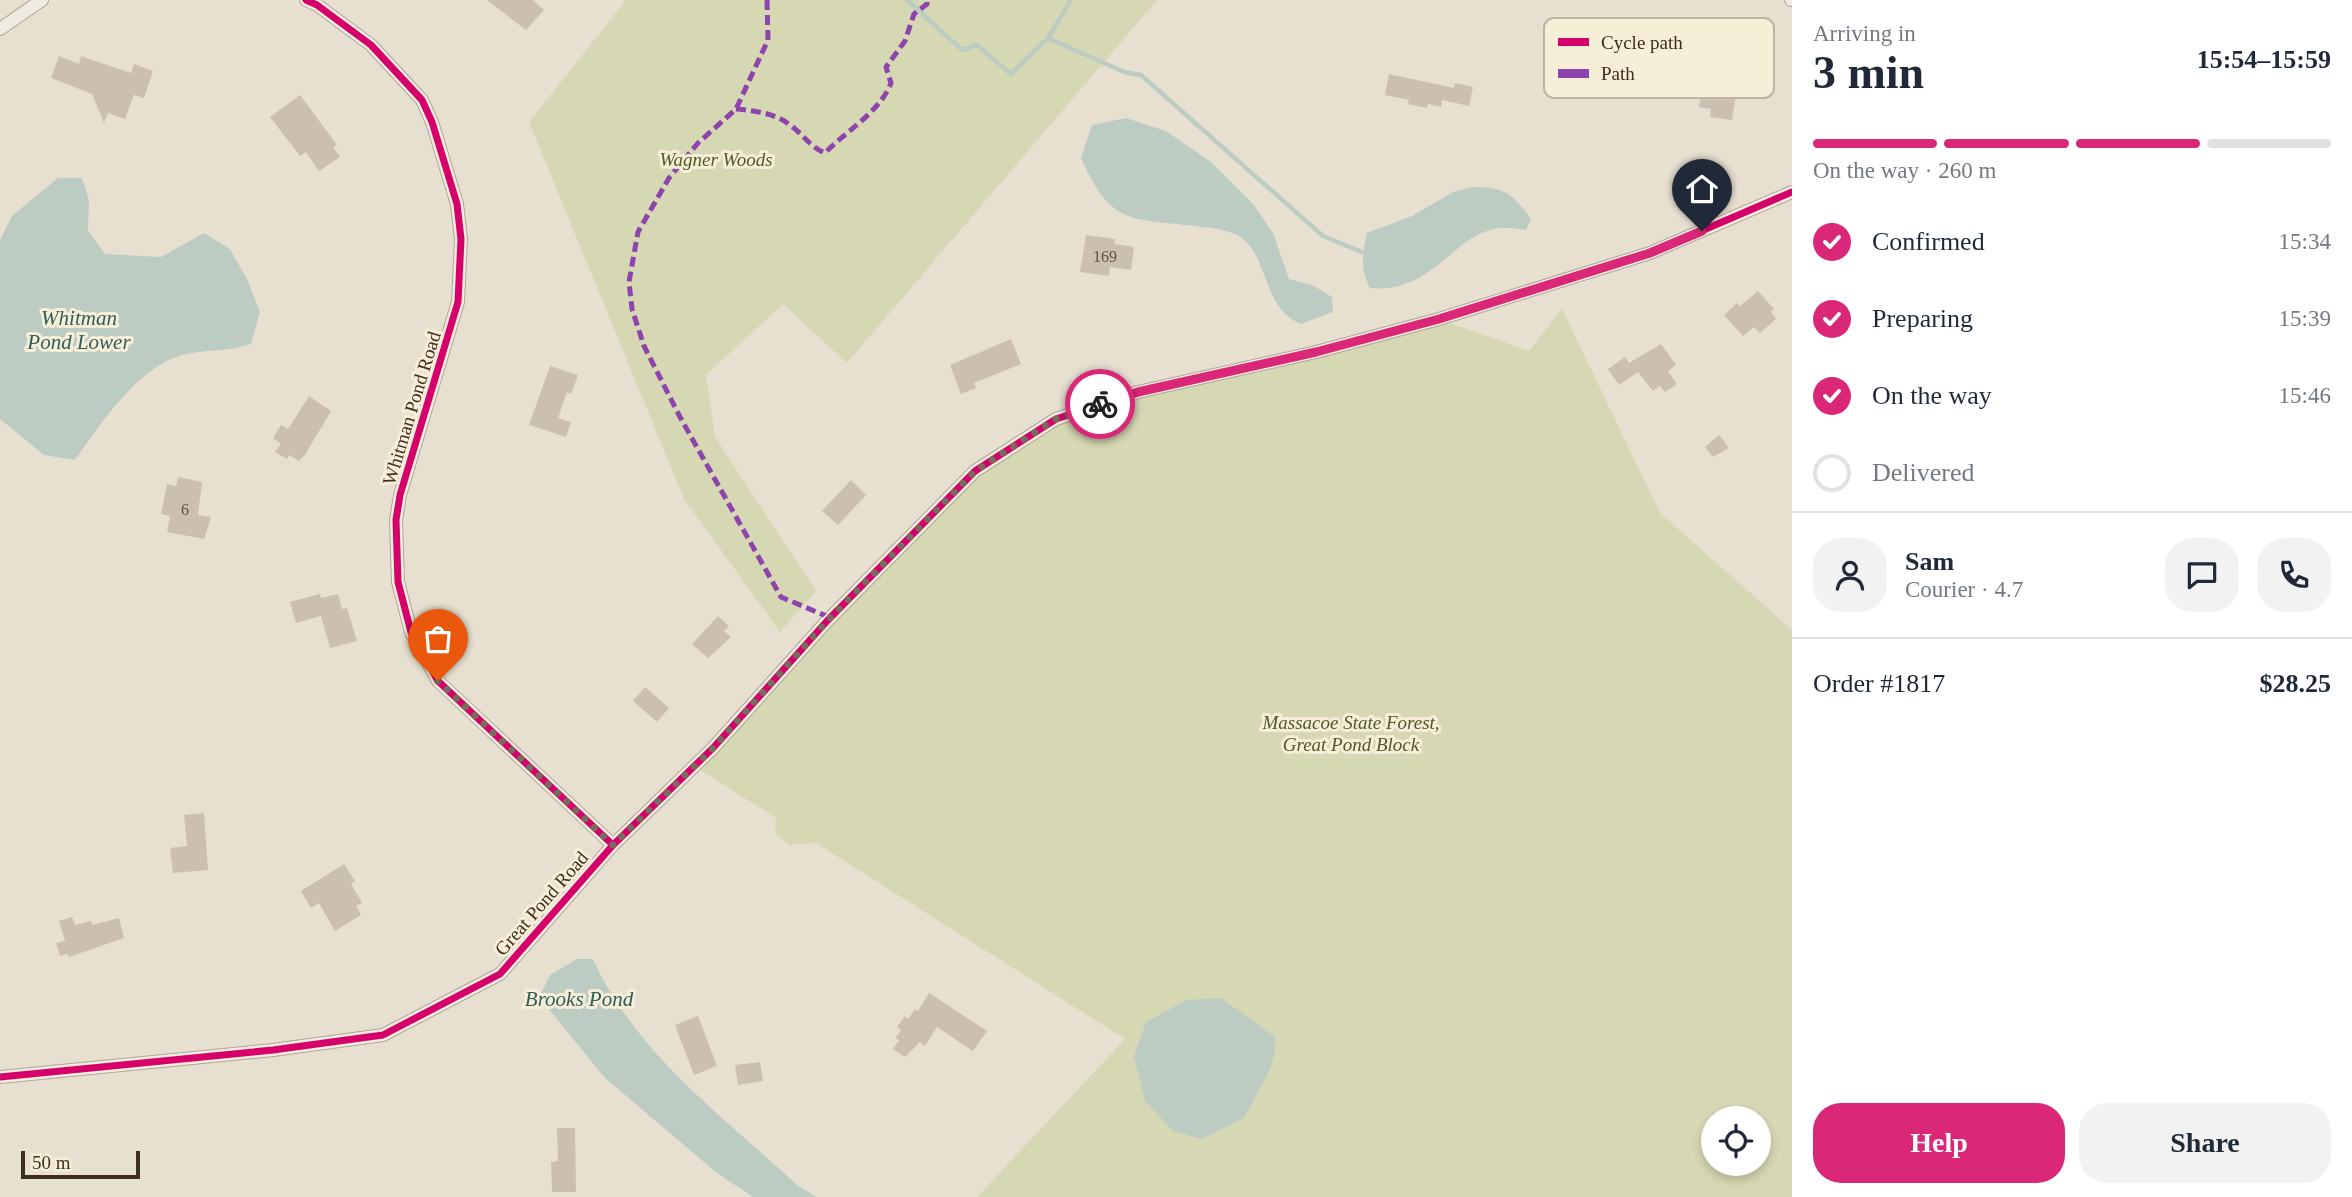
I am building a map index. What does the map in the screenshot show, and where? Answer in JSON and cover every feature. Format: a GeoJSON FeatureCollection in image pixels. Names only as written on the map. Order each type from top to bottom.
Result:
{"type":"FeatureCollection","features":[{"type":"Feature","properties":{"kind":"street"},"geometry":{"type":"LineString","coordinates":[[0,29],[41,0]]}},
{"type":"Feature","properties":{"kind":"street","name":"Whitman Pond Road"},"geometry":{"type":"LineString","coordinates":[[306,0],[317,5],[371,45],[422,100],[432,122],[457,204],[461,239],[458,302],[400,495],[396,520],[398,582],[411,632],[438,681],[613,845]]}},
{"type":"Feature","properties":{"kind":"street","name":"Great Pond Road"},"geometry":{"type":"LineString","coordinates":[[0,1077],[273,1050],[383,1035],[500,974],[613,845],[713,748],[827,621],[975,471],[1056,419],[1138,392],[1316,352],[1439,319],[1650,253],[1792,192]]}},
{"type":"Feature","properties":{"kind":"green space","name":"Wagner Woods"},"geometry":{"type":"Polygon","coordinates":[[[626,0],[1157,0],[847,363],[783,304],[706,375],[715,437],[816,591],[780,632],[684,499],[529,122],[626,0]]]}},
{"type":"Feature","properties":{"kind":"green space","name":"Massacoe State Forest, Great Pond Block"},"geometry":{"type":"Polygon","coordinates":[[[1562,309],[1660,513],[1792,630],[1792,1197],[977,1197],[1125,1039],[816,843],[790,845],[775,834],[776,818],[694,766],[975,471],[1056,419],[1439,319],[1529,351],[1562,309]]]}},
{"type":"Feature","properties":{"kind":"water"},"geometry":{"type":"Polygon","coordinates":[[[1126,118],[1166,131],[1211,162],[1254,205],[1273,233],[1289,279],[1314,286],[1332,297],[1333,312],[1301,324],[1288,316],[1271,293],[1255,254],[1248,243],[1237,235],[1215,229],[1141,219],[1127,215],[1103,197],[1081,158],[1092,125],[1126,118]]]}},
{"type":"Feature","properties":{"kind":"water","name":"Whitman Pond Lower"},"geometry":{"type":"Polygon","coordinates":[[[58,178],[82,178],[89,200],[88,231],[105,254],[161,257],[204,233],[230,249],[248,281],[260,312],[251,344],[182,355],[151,371],[121,398],[75,460],[44,455],[0,419],[0,240],[12,216],[58,178]]]}},
{"type":"Feature","properties":{"kind":"water"},"geometry":{"type":"Polygon","coordinates":[[[1473,187],[1493,188],[1513,198],[1531,219],[1526,230],[1502,228],[1483,233],[1411,282],[1392,287],[1370,288],[1363,261],[1367,233],[1412,216],[1453,192],[1473,187]]]}},
{"type":"Feature","properties":{"kind":"water","name":"Brooks Pond"},"geometry":{"type":"Polygon","coordinates":[[[577,959],[593,959],[632,1024],[683,1082],[797,1185],[817,1197],[753,1197],[717,1173],[605,1078],[539,997],[550,975],[577,959]]]}},
{"type":"Feature","properties":{"kind":"water"},"geometry":{"type":"Polygon","coordinates":[[[1221,998],[1275,1037],[1275,1053],[1269,1071],[1244,1118],[1202,1139],[1173,1131],[1145,1101],[1134,1056],[1146,1022],[1187,1000],[1221,998]]]}},
{"type":"Feature","properties":{"kind":"building"},"geometry":{"type":"Polygon","coordinates":[[[487,0],[533,0],[544,10],[526,30],[487,0]]]}},
{"type":"Feature","properties":{"kind":"building"},"geometry":{"type":"Polygon","coordinates":[[[59,56],[79,64],[81,56],[131,73],[134,64],[153,71],[144,98],[134,95],[125,119],[108,113],[104,123],[92,94],[51,78],[59,56]]]}},
{"type":"Feature","properties":{"kind":"building"},"geometry":{"type":"Polygon","coordinates":[[[1389,74],[1454,88],[1455,83],[1473,87],[1469,106],[1442,100],[1441,107],[1428,104],[1427,108],[1408,104],[1409,100],[1385,95],[1389,74]]]}},
{"type":"Feature","properties":{"kind":"building"},"geometry":{"type":"Polygon","coordinates":[[[300,95],[337,145],[333,147],[340,157],[319,171],[306,152],[300,156],[270,117],[300,95]]]}},
{"type":"Feature","properties":{"kind":"building"},"geometry":{"type":"Polygon","coordinates":[[[1700,98],[1735,98],[1732,120],[1710,117],[1711,109],[1699,107],[1700,98]]]}},
{"type":"Feature","properties":{"kind":"building"},"geometry":{"type":"Polygon","coordinates":[[[1086,235],[1115,239],[1114,244],[1134,247],[1131,270],[1110,267],[1109,276],[1080,272],[1086,235]]]}},
{"type":"Feature","properties":{"kind":"building"},"geometry":{"type":"Polygon","coordinates":[[[1758,291],[1774,309],[1771,312],[1776,319],[1760,333],[1754,327],[1743,336],[1724,315],[1737,303],[1740,306],[1758,291]]]}},
{"type":"Feature","properties":{"kind":"building"},"geometry":{"type":"Polygon","coordinates":[[[1011,339],[1021,364],[974,383],[976,388],[961,394],[950,365],[1011,339]]]}},
{"type":"Feature","properties":{"kind":"building"},"geometry":{"type":"Polygon","coordinates":[[[1661,344],[1676,365],[1668,371],[1677,384],[1665,392],[1660,386],[1653,391],[1638,372],[1619,385],[1608,369],[1625,357],[1629,363],[1661,344]]]}},
{"type":"Feature","properties":{"kind":"building"},"geometry":{"type":"Polygon","coordinates":[[[550,366],[578,375],[571,394],[567,392],[558,418],[571,422],[566,437],[529,425],[550,366]]]}},
{"type":"Feature","properties":{"kind":"building"},"geometry":{"type":"Polygon","coordinates":[[[309,396],[331,411],[305,455],[299,461],[289,455],[287,459],[275,452],[281,444],[273,438],[281,425],[288,429],[309,396]]]}},
{"type":"Feature","properties":{"kind":"building"},"geometry":{"type":"Polygon","coordinates":[[[1719,435],[1729,448],[1713,457],[1705,447],[1719,435]]]}},
{"type":"Feature","properties":{"kind":"building"},"geometry":{"type":"Polygon","coordinates":[[[178,477],[202,482],[198,515],[211,517],[204,539],[167,532],[170,516],[161,514],[167,484],[176,486],[178,477]]]}},
{"type":"Feature","properties":{"kind":"building"},"geometry":{"type":"Polygon","coordinates":[[[851,480],[866,495],[838,525],[822,511],[851,480]]]}},
{"type":"Feature","properties":{"kind":"building"},"geometry":{"type":"Polygon","coordinates":[[[320,594],[321,598],[338,594],[342,609],[347,608],[357,641],[330,648],[321,616],[296,623],[290,602],[320,594]]]}},
{"type":"Feature","properties":{"kind":"building"},"geometry":{"type":"Polygon","coordinates":[[[718,616],[729,626],[724,631],[731,637],[708,658],[692,644],[718,616]]]}},
{"type":"Feature","properties":{"kind":"building"},"geometry":{"type":"Polygon","coordinates":[[[645,687],[669,708],[657,722],[633,701],[645,687]]]}},
{"type":"Feature","properties":{"kind":"building"},"geometry":{"type":"Polygon","coordinates":[[[204,813],[208,870],[173,873],[170,848],[187,846],[184,815],[204,813]]]}},
{"type":"Feature","properties":{"kind":"building"},"geometry":{"type":"Polygon","coordinates":[[[344,864],[355,881],[351,884],[362,903],[356,906],[361,915],[335,931],[319,903],[311,908],[301,891],[344,864]]]}},
{"type":"Feature","properties":{"kind":"building"},"geometry":{"type":"Polygon","coordinates":[[[72,917],[75,925],[91,921],[92,925],[119,918],[124,938],[69,957],[68,954],[60,956],[56,943],[65,941],[59,921],[72,917]]]}},
{"type":"Feature","properties":{"kind":"building"},"geometry":{"type":"Polygon","coordinates":[[[929,993],[987,1031],[973,1051],[937,1027],[925,1046],[920,1042],[905,1057],[893,1049],[899,1040],[895,1038],[901,1030],[897,1027],[905,1016],[908,1019],[915,1009],[918,1011],[929,993]]]}},
{"type":"Feature","properties":{"kind":"building"},"geometry":{"type":"Polygon","coordinates":[[[698,1016],[717,1066],[694,1075],[675,1025],[698,1016]]]}},
{"type":"Feature","properties":{"kind":"building"},"geometry":{"type":"Polygon","coordinates":[[[760,1062],[763,1081],[738,1085],[735,1065],[760,1062]]]}},
{"type":"Feature","properties":{"kind":"building"},"geometry":{"type":"Polygon","coordinates":[[[557,1128],[575,1128],[576,1192],[552,1192],[551,1162],[558,1161],[557,1128]]]}},
{"type":"Feature","properties":{"kind":"waterway"},"geometry":{"type":"LineString","coordinates":[[907,0],[962,50],[977,45],[1011,74],[1048,38],[1071,0]]}},
{"type":"Feature","properties":{"kind":"waterway"},"geometry":{"type":"LineString","coordinates":[[1048,38],[1124,72],[1141,75],[1323,236],[1362,252]]}},
{"type":"Feature","properties":{"kind":"marked path"},"geometry":{"type":"LineString","coordinates":[[767,0],[768,40],[736,109],[698,143],[669,178],[638,232],[629,282],[632,309],[644,346],[680,417],[781,597],[831,618]]}},
{"type":"Feature","properties":{"kind":"marked path"},"geometry":{"type":"LineString","coordinates":[[736,109],[778,118],[825,153],[871,112],[886,93],[891,83],[886,67],[905,41],[914,14],[927,4],[927,0]]}},
{"type":"Feature","properties":{"kind":"cycle path"},"geometry":{"type":"LineString","coordinates":[[306,0],[317,5],[371,45],[422,100],[432,122],[457,204],[461,239],[458,302],[400,495],[396,520],[398,582],[411,632],[438,681],[613,845]]}},
{"type":"Feature","properties":{"kind":"cycle path"},"geometry":{"type":"LineString","coordinates":[[0,1077],[273,1050],[383,1035],[500,974],[613,845],[713,748],[827,621],[975,471],[1056,419],[1138,392],[1316,352],[1439,319],[1650,253],[1792,192]]}},
{"type":"Feature","properties":{"kind":"way so far"},"geometry":{"type":"LineString","coordinates":[[438,681],[613,845],[713,748],[827,621],[975,471],[1056,419],[1100,404]]}},
{"type":"Feature","properties":{"kind":"route"},"geometry":{"type":"LineString","coordinates":[[1100,404],[1138,392],[1316,352],[1439,319],[1650,253],[1702,231]]}}]}
